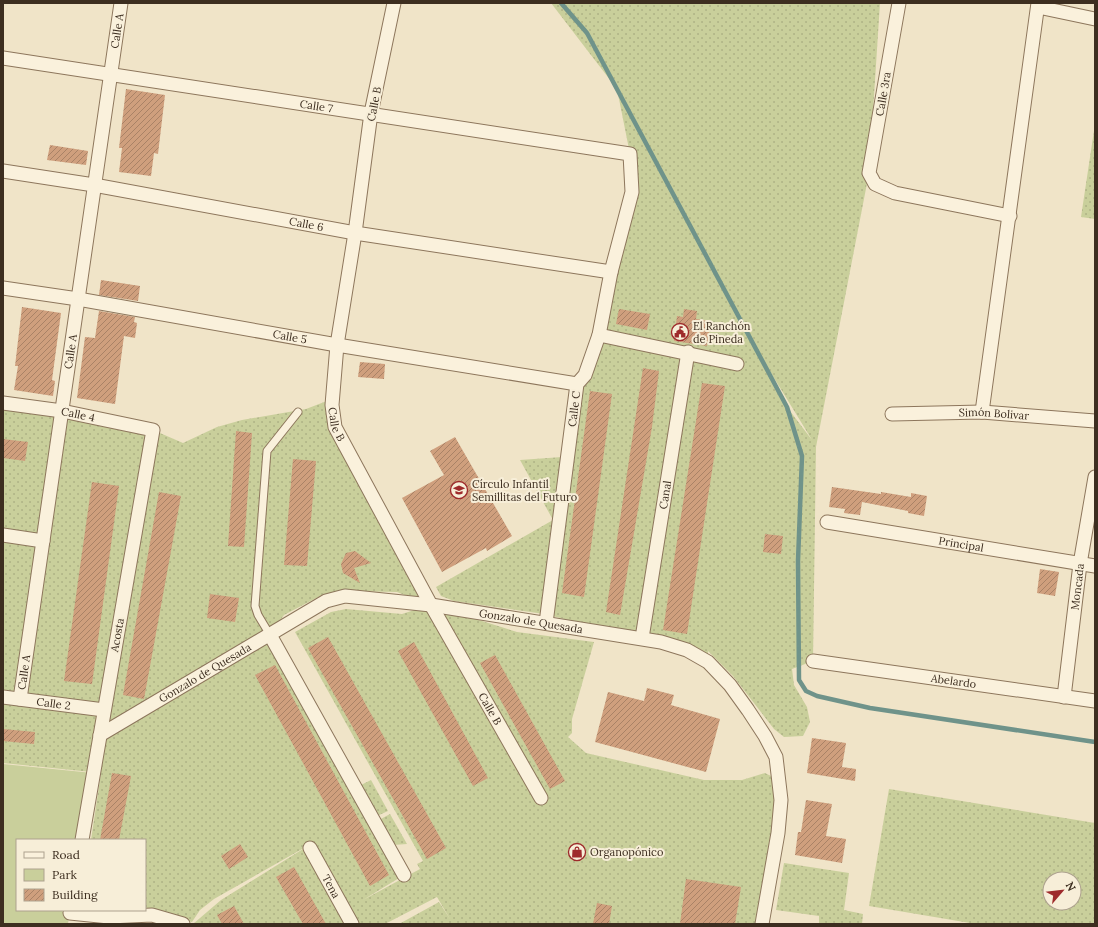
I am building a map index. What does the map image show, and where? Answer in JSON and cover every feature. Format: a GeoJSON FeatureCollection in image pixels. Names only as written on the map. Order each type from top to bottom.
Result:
{"type":"FeatureCollection","features":[{"type":"Feature","properties":{"kind":"street","name":"Calle A"},"geometry":{"type":"LineString","coordinates":[[20,700],[121,3]]}},
{"type":"Feature","properties":{"kind":"street","name":"Calle B"},"geometry":{"type":"LineString","coordinates":[[394,3],[371,114],[355,233],[337,346],[332,405],[335,427],[431,605],[541,798]]}},
{"type":"Feature","properties":{"kind":"street","name":"Calle 3ra"},"geometry":{"type":"LineString","coordinates":[[899,3],[869,173],[875,184],[895,193],[1010,216]]}},
{"type":"Feature","properties":{"kind":"street"},"geometry":{"type":"LineString","coordinates":[[982,412],[1038,5],[1095,19]]}},
{"type":"Feature","properties":{"kind":"street","name":"Calle 7"},"geometry":{"type":"LineString","coordinates":[[3,58],[630,154]]}},
{"type":"Feature","properties":{"kind":"street","name":"Calle C"},"geometry":{"type":"LineString","coordinates":[[546,623],[577,384],[585,376],[599,335],[611,272],[632,192],[630,154]]}},
{"type":"Feature","properties":{"kind":"street","name":"Calle 6"},"geometry":{"type":"LineString","coordinates":[[3,171],[94,185],[355,233],[611,272]]}},
{"type":"Feature","properties":{"kind":"street","name":"Calle 5"},"geometry":{"type":"LineString","coordinates":[[3,288],[78,299],[337,346],[577,384]]}},
{"type":"Feature","properties":{"kind":"street"},"geometry":{"type":"LineString","coordinates":[[599,335],[688,352],[737,364]]}},
{"type":"Feature","properties":{"kind":"street","name":"Canal"},"geometry":{"type":"LineString","coordinates":[[642,638],[688,352]]}},
{"type":"Feature","properties":{"kind":"street","name":"Calle 4"},"geometry":{"type":"LineString","coordinates":[[3,403],[62,411],[153,430]]}},
{"type":"Feature","properties":{"kind":"street","name":"Simón Bolivar"},"geometry":{"type":"LineString","coordinates":[[892,414],[982,412],[1095,421]]}},
{"type":"Feature","properties":{"kind":"street","name":"Acosta"},"geometry":{"type":"LineString","coordinates":[[82,839],[153,430]]}},
{"type":"Feature","properties":{"kind":"street","name":"Moncada"},"geometry":{"type":"LineString","coordinates":[[1064,697],[1080,564],[1095,477]]}},
{"type":"Feature","properties":{"kind":"street","name":"Principal"},"geometry":{"type":"LineString","coordinates":[[827,522],[1095,566]]}},
{"type":"Feature","properties":{"kind":"street"},"geometry":{"type":"LineString","coordinates":[[3,535],[43,541]]}},
{"type":"Feature","properties":{"kind":"street","name":"Gonzalo de Quesada"},"geometry":{"type":"LineString","coordinates":[[100,735],[326,601],[345,596],[431,605],[642,638],[687,650],[708,662],[730,685],[765,736],[776,757],[781,800],[778,832],[762,924]]}},
{"type":"Feature","properties":{"kind":"street"},"geometry":{"type":"LineString","coordinates":[[270,635],[404,875]]}},
{"type":"Feature","properties":{"kind":"street","name":"Abelardo"},"geometry":{"type":"LineString","coordinates":[[813,661],[1095,701]]}},
{"type":"Feature","properties":{"kind":"street","name":"Calle 2"},"geometry":{"type":"LineString","coordinates":[[3,697],[104,710]]}},
{"type":"Feature","properties":{"kind":"street","name":"Tena"},"geometry":{"type":"LineString","coordinates":[[310,848],[352,924]]}},
{"type":"Feature","properties":{"kind":"street"},"geometry":{"type":"LineString","coordinates":[[69,916],[109,917],[152,915],[183,924]]}},
{"type":"Feature","properties":{"kind":"lane"},"geometry":{"type":"LineString","coordinates":[[270,635],[258,615],[256,606],[267,451],[298,412]]}},
{"type":"Feature","properties":{"kind":"green space"},"geometry":{"type":"Polygon","coordinates":[[[551,3],[880,3],[869,173],[816,447],[813,661],[792,669],[794,685],[807,707],[810,722],[803,736],[784,737],[774,729],[733,676],[708,651],[708,662],[642,638],[544,614],[454,601],[441,596],[436,587],[553,520],[520,460],[562,457],[585,375],[632,192],[630,154],[617,89],[551,3]],[[757,350],[787,407],[812,440],[757,350]]]}},
{"type":"Feature","properties":{"kind":"green space"},"geometry":{"type":"Polygon","coordinates":[[[1095,124],[1095,219],[1081,217],[1095,124]]]}},
{"type":"Feature","properties":{"kind":"green space"},"geometry":{"type":"Polygon","coordinates":[[[332,399],[335,427],[431,605],[517,632],[594,642],[572,719],[572,733],[568,737],[586,753],[704,780],[742,780],[765,773],[779,780],[763,924],[399,924],[439,902],[450,919],[437,897],[385,924],[193,924],[221,900],[311,844],[214,899],[200,910],[192,922],[139,911],[146,911],[146,839],[91,839],[101,773],[3,763],[3,403],[153,430],[183,443],[217,427],[242,420],[306,409],[332,399]],[[349,591],[324,594],[284,615],[270,635],[404,875],[363,900],[420,869],[417,864],[423,861],[295,632],[331,612],[346,609],[402,614],[430,605],[397,592],[349,591]]]}},
{"type":"Feature","properties":{"kind":"green space"},"geometry":{"type":"Polygon","coordinates":[[[3,764],[93,773],[82,839],[16,839],[16,911],[70,911],[68,924],[3,924],[3,764]]]}},
{"type":"Feature","properties":{"kind":"green space"},"geometry":{"type":"Polygon","coordinates":[[[371,780],[388,811],[377,816],[361,785],[371,780]]]}},
{"type":"Feature","properties":{"kind":"green space"},"geometry":{"type":"Polygon","coordinates":[[[889,789],[1095,823],[1095,924],[976,924],[869,906],[889,789]]]}},
{"type":"Feature","properties":{"kind":"green space"},"geometry":{"type":"Polygon","coordinates":[[[390,814],[407,844],[393,845],[379,820],[390,814]]]}},
{"type":"Feature","properties":{"kind":"green space"},"geometry":{"type":"Polygon","coordinates":[[[784,863],[849,873],[844,910],[863,914],[862,924],[819,924],[819,916],[776,910],[784,863]]]}},
{"type":"Feature","properties":{"kind":"building"},"geometry":{"type":"Polygon","coordinates":[[[126,89],[165,95],[158,154],[154,153],[151,176],[119,172],[122,148],[119,148],[126,89]]]}},
{"type":"Feature","properties":{"kind":"building"},"geometry":{"type":"Polygon","coordinates":[[[50,145],[88,151],[86,165],[47,160],[50,145]]]}},
{"type":"Feature","properties":{"kind":"building"},"geometry":{"type":"Polygon","coordinates":[[[101,280],[140,286],[138,301],[99,295],[101,280]]]}},
{"type":"Feature","properties":{"kind":"building"},"geometry":{"type":"Polygon","coordinates":[[[22,307],[61,313],[52,380],[55,381],[53,396],[14,390],[18,366],[15,366],[22,307]]]}},
{"type":"Feature","properties":{"kind":"building"},"geometry":{"type":"Polygon","coordinates":[[[619,309],[650,314],[647,330],[616,324],[619,309]]]}},
{"type":"Feature","properties":{"kind":"building"},"geometry":{"type":"Polygon","coordinates":[[[684,309],[697,311],[696,319],[711,321],[707,346],[674,341],[677,316],[683,317],[684,309]]]}},
{"type":"Feature","properties":{"kind":"building"},"geometry":{"type":"Polygon","coordinates":[[[99,311],[135,317],[134,322],[137,323],[135,338],[124,336],[115,404],[77,398],[85,337],[95,338],[99,311]]]}},
{"type":"Feature","properties":{"kind":"building"},"geometry":{"type":"Polygon","coordinates":[[[360,362],[385,364],[384,379],[358,377],[360,362]]]}},
{"type":"Feature","properties":{"kind":"building"},"geometry":{"type":"Polygon","coordinates":[[[643,368],[659,371],[652,427],[620,615],[606,612],[643,368]]]}},
{"type":"Feature","properties":{"kind":"building"},"geometry":{"type":"Polygon","coordinates":[[[702,383],[725,386],[687,634],[663,630],[702,383]]]}},
{"type":"Feature","properties":{"kind":"building"},"geometry":{"type":"Polygon","coordinates":[[[590,391],[612,394],[584,597],[562,593],[590,391]]]}},
{"type":"Feature","properties":{"kind":"building"},"geometry":{"type":"Polygon","coordinates":[[[236,431],[252,433],[244,547],[228,546],[236,431]]]}},
{"type":"Feature","properties":{"kind":"building"},"geometry":{"type":"Polygon","coordinates":[[[455,437],[512,536],[487,551],[486,548],[442,572],[402,498],[444,475],[430,451],[455,437]]]}},
{"type":"Feature","properties":{"kind":"building"},"geometry":{"type":"Polygon","coordinates":[[[3,439],[28,442],[25,461],[3,458],[3,439]]]}},
{"type":"Feature","properties":{"kind":"building"},"geometry":{"type":"Polygon","coordinates":[[[293,459],[316,461],[307,566],[284,565],[293,459]]]}},
{"type":"Feature","properties":{"kind":"building"},"geometry":{"type":"Polygon","coordinates":[[[92,482],[119,486],[92,684],[64,681],[92,482]]]}},
{"type":"Feature","properties":{"kind":"building"},"geometry":{"type":"Polygon","coordinates":[[[832,487],[911,497],[911,493],[927,496],[924,516],[908,513],[908,511],[862,502],[860,515],[844,513],[845,509],[829,507],[832,487]]]}},
{"type":"Feature","properties":{"kind":"building"},"geometry":{"type":"Polygon","coordinates":[[[159,492],[181,496],[144,699],[123,695],[159,492]]]}},
{"type":"Feature","properties":{"kind":"building"},"geometry":{"type":"Polygon","coordinates":[[[765,534],[783,536],[781,554],[763,552],[765,534]]]}},
{"type":"Feature","properties":{"kind":"building"},"geometry":{"type":"Polygon","coordinates":[[[355,551],[371,563],[354,568],[360,583],[343,573],[341,564],[346,553],[355,551]]]}},
{"type":"Feature","properties":{"kind":"building"},"geometry":{"type":"Polygon","coordinates":[[[1040,569],[1059,572],[1055,596],[1037,593],[1040,569]]]}},
{"type":"Feature","properties":{"kind":"building"},"geometry":{"type":"Polygon","coordinates":[[[210,594],[239,598],[235,622],[207,618],[210,594]]]}},
{"type":"Feature","properties":{"kind":"building"},"geometry":{"type":"Polygon","coordinates":[[[328,637],[446,848],[427,859],[308,648],[328,637]]]}},
{"type":"Feature","properties":{"kind":"building"},"geometry":{"type":"Polygon","coordinates":[[[414,642],[488,778],[473,786],[398,651],[414,642]]]}},
{"type":"Feature","properties":{"kind":"building"},"geometry":{"type":"Polygon","coordinates":[[[495,655],[565,781],[550,789],[480,663],[495,655]]]}},
{"type":"Feature","properties":{"kind":"building"},"geometry":{"type":"Polygon","coordinates":[[[275,665],[389,875],[370,886],[255,675],[275,665]]]}},
{"type":"Feature","properties":{"kind":"building"},"geometry":{"type":"Polygon","coordinates":[[[647,688],[674,695],[671,705],[720,719],[706,772],[595,742],[608,692],[644,701],[647,688]]]}},
{"type":"Feature","properties":{"kind":"building"},"geometry":{"type":"Polygon","coordinates":[[[3,729],[35,732],[34,744],[3,741],[3,729]]]}},
{"type":"Feature","properties":{"kind":"building"},"geometry":{"type":"Polygon","coordinates":[[[812,738],[846,743],[842,767],[856,769],[855,781],[807,773],[812,738]]]}},
{"type":"Feature","properties":{"kind":"building"},"geometry":{"type":"Polygon","coordinates":[[[112,773],[131,776],[119,839],[100,839],[112,773]]]}},
{"type":"Feature","properties":{"kind":"building"},"geometry":{"type":"Polygon","coordinates":[[[806,800],[832,804],[826,836],[846,839],[842,863],[795,855],[798,832],[801,832],[806,800]]]}},
{"type":"Feature","properties":{"kind":"building"},"geometry":{"type":"Polygon","coordinates":[[[240,844],[248,857],[229,869],[221,856],[240,844]]]}},
{"type":"Feature","properties":{"kind":"building"},"geometry":{"type":"Polygon","coordinates":[[[294,867],[326,924],[303,924],[276,877],[294,867]]]}},
{"type":"Feature","properties":{"kind":"building"},"geometry":{"type":"Polygon","coordinates":[[[686,879],[741,887],[735,924],[680,924],[686,879]]]}},
{"type":"Feature","properties":{"kind":"building"},"geometry":{"type":"Polygon","coordinates":[[[597,903],[612,906],[609,924],[593,924],[597,903]]]}},
{"type":"Feature","properties":{"kind":"building"},"geometry":{"type":"Polygon","coordinates":[[[234,906],[244,924],[222,924],[217,915],[234,906]]]}},
{"type":"Feature","properties":{"kind":"waterway"},"geometry":{"type":"LineString","coordinates":[[561,3],[587,33],[787,407],[802,456],[798,561],[799,680],[806,691],[817,696],[870,708],[1095,742]]}},
{"type":"Feature","properties":{"kind":"place","name":"El Ranchón de Pineda"},"geometry":{"type":"Point","coordinates":[680,332]}},
{"type":"Feature","properties":{"kind":"place","name":"Círculo Infantil Semillitas del Futuro"},"geometry":{"type":"Point","coordinates":[459,490]}},
{"type":"Feature","properties":{"kind":"place","name":"Organopónico"},"geometry":{"type":"Point","coordinates":[577,852]}}]}
